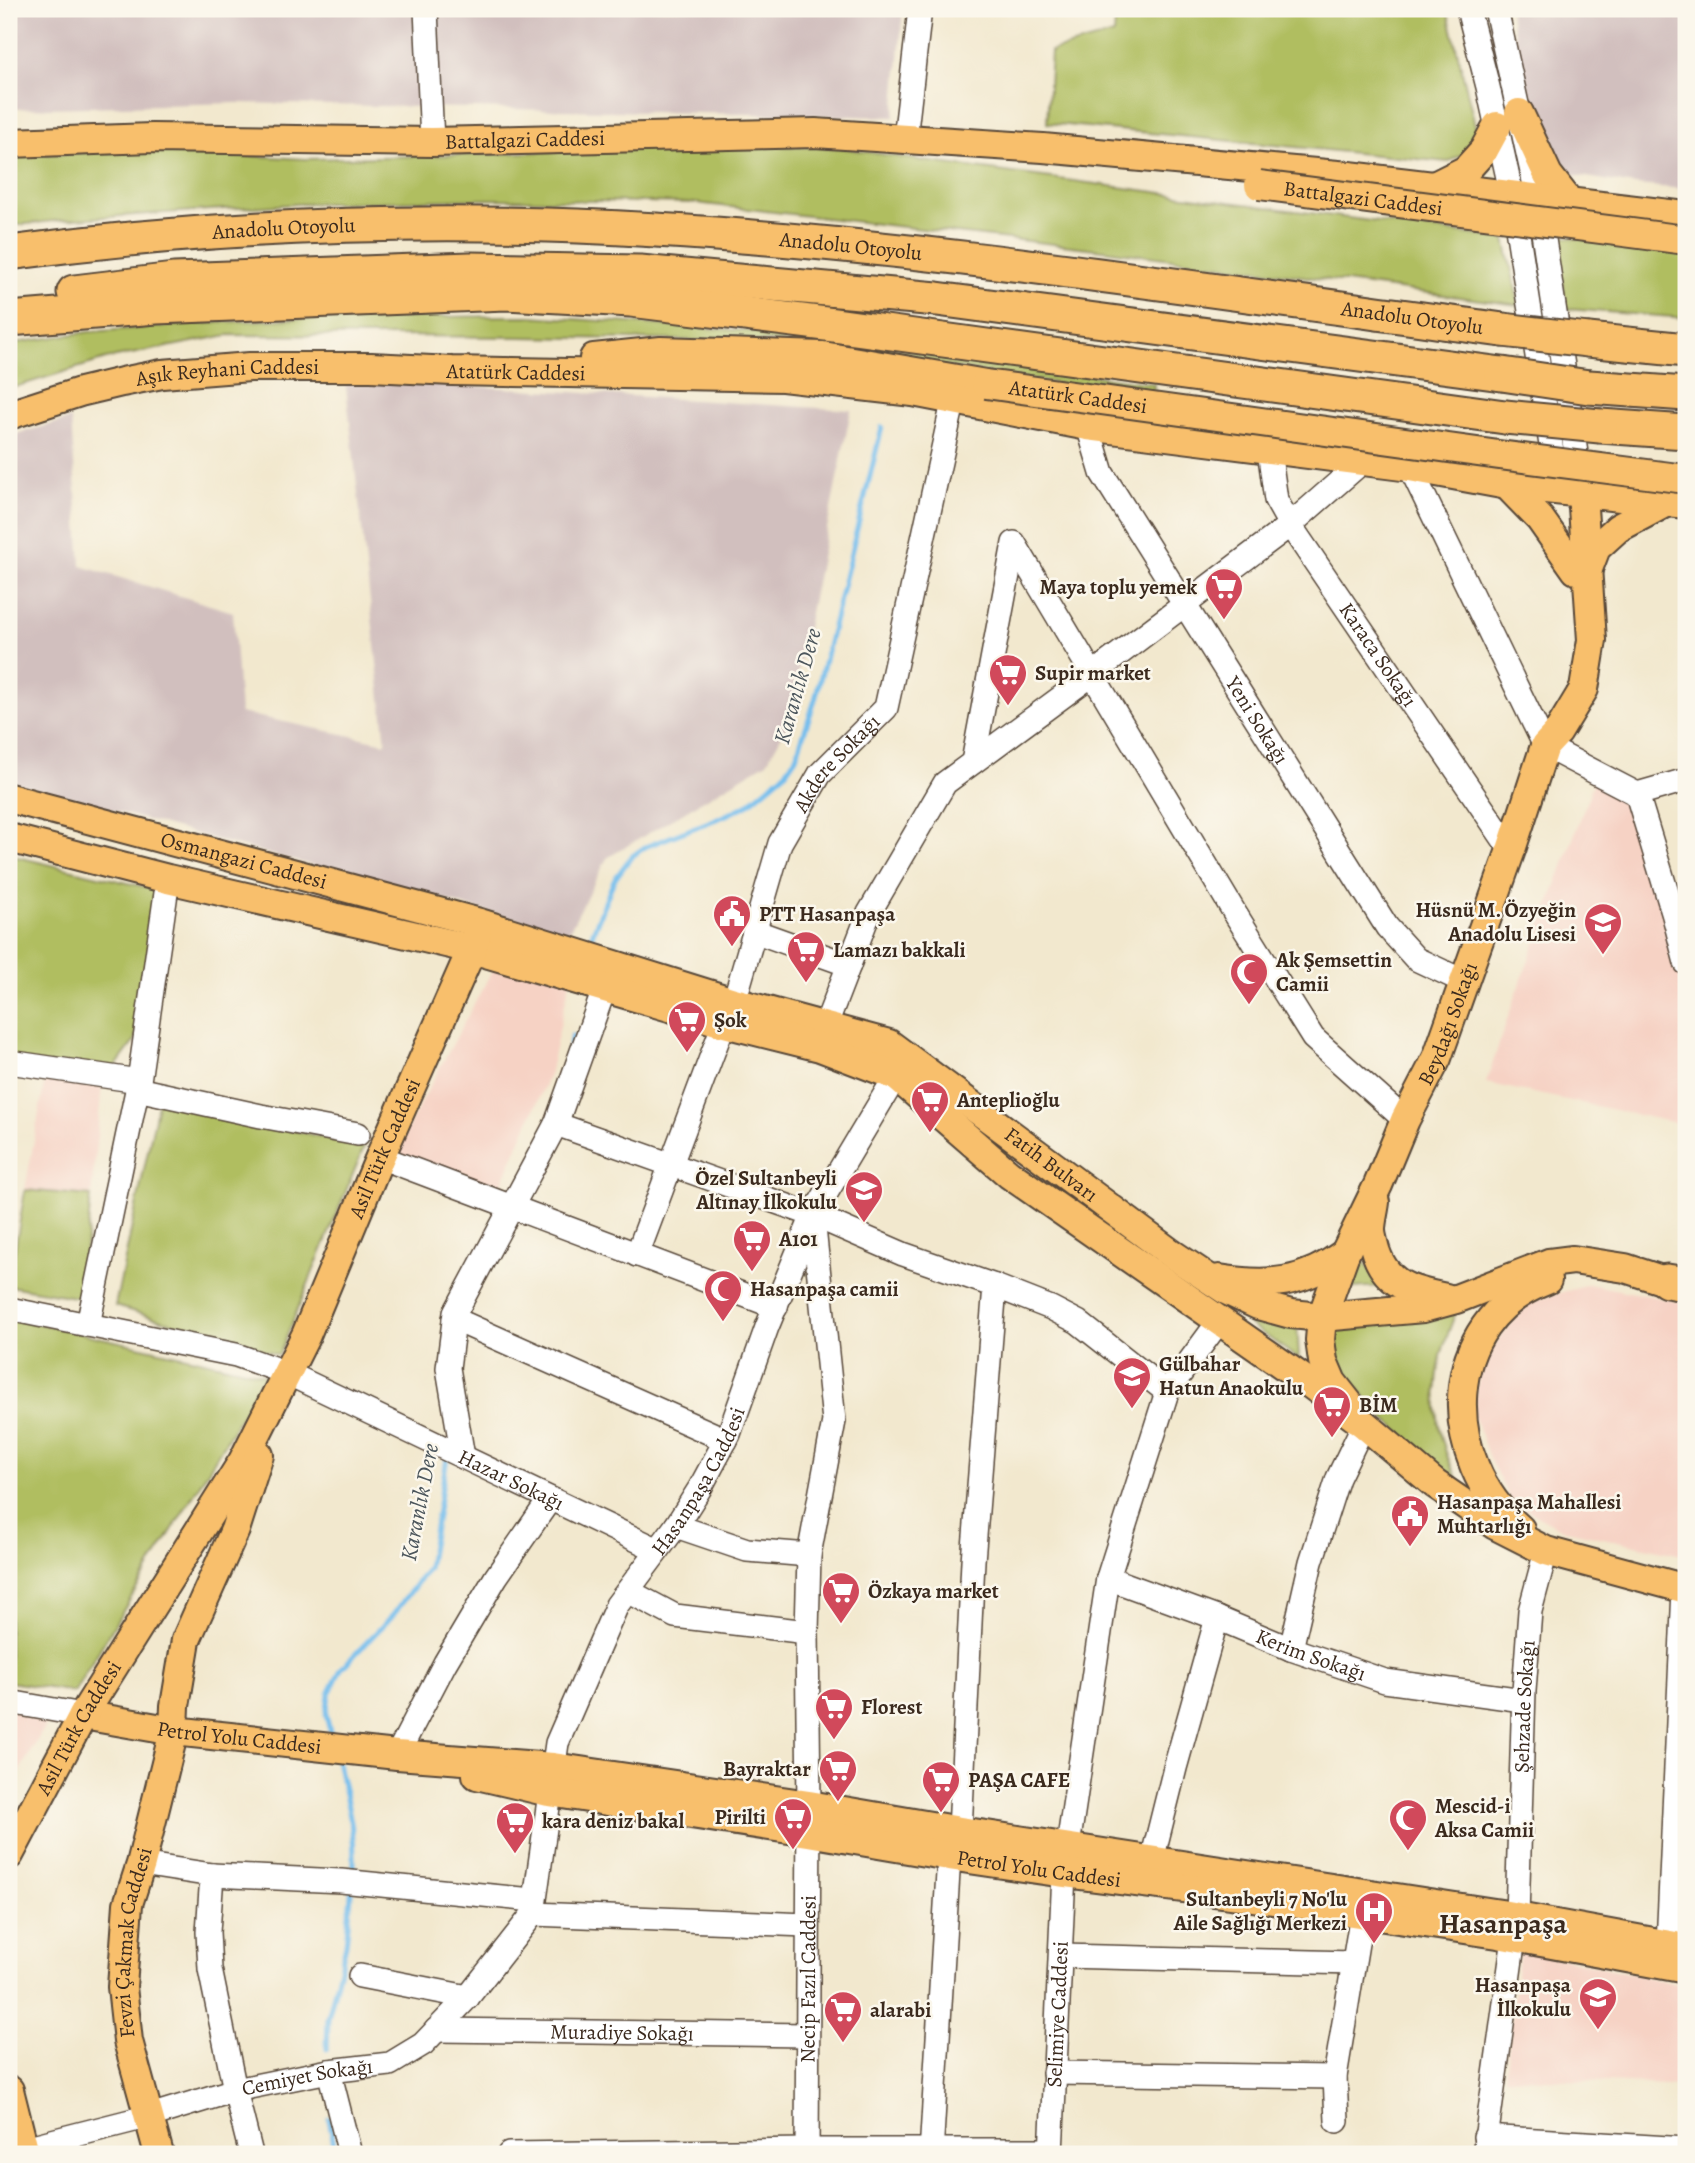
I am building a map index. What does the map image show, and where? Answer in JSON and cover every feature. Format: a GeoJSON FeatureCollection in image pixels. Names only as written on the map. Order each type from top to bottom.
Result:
{"type":"FeatureCollection","features":[{"type":"Feature","properties":{"kind":"highway","name":"Anadolu Otoyolu"},"geometry":{"type":"LineString","coordinates":[[9,253],[91,242],[285,226],[487,224],[653,230],[762,237],[982,259],[1503,330],[1686,350]]}},
{"type":"Feature","properties":{"kind":"highway","name":"Anadolu Otoyolu"},"geometry":{"type":"LineString","coordinates":[[9,299],[174,281],[470,269],[640,272],[937,299],[1589,387],[1686,394]]}},
{"type":"Feature","properties":{"kind":"highway"},"geometry":{"type":"LineString","coordinates":[[9,318],[156,307],[506,293],[631,300],[834,325],[1505,417],[1686,432]]}},
{"type":"Feature","properties":{"kind":"main road"},"geometry":{"type":"LineString","coordinates":[[1434,186],[1466,170],[1508,119],[1570,202]]}},
{"type":"Feature","properties":{"kind":"main road","name":"Battalgazi Caddesi"},"geometry":{"type":"LineString","coordinates":[[9,143],[152,138],[432,142],[815,133],[1043,148],[1349,176],[1686,216]]}},
{"type":"Feature","properties":{"kind":"main road","name":"Battalgazi Caddesi"},"geometry":{"type":"LineString","coordinates":[[1043,148],[1186,175],[1686,240]]}},
{"type":"Feature","properties":{"kind":"main road","name":"Atatürk Caddesi"},"geometry":{"type":"LineString","coordinates":[[452,371],[661,351],[823,356],[986,384],[1686,479]]}},
{"type":"Feature","properties":{"kind":"main road","name":"Aşık Reyhani Caddesi"},"geometry":{"type":"LineString","coordinates":[[9,415],[80,392],[162,374],[285,366],[452,371]]}},
{"type":"Feature","properties":{"kind":"main road","name":"Atatürk Caddesi"},"geometry":{"type":"LineString","coordinates":[[452,371],[783,377],[877,386],[954,398],[1088,426],[1410,467],[1507,485],[1677,503]]}},
{"type":"Feature","properties":{"kind":"main road"},"geometry":{"type":"LineString","coordinates":[[1507,485],[1540,519],[1582,570]]}},
{"type":"Feature","properties":{"kind":"main road"},"geometry":{"type":"LineString","coordinates":[[1570,492],[1582,570]]}},
{"type":"Feature","properties":{"kind":"main road"},"geometry":{"type":"LineString","coordinates":[[1582,570],[1596,548],[1618,528],[1677,503]]}},
{"type":"Feature","properties":{"kind":"main road","name":"Beydağı Sokağı"},"geometry":{"type":"LineString","coordinates":[[1364,1424],[1332,1382],[1323,1361],[1320,1340],[1322,1317],[1345,1252],[1378,1185],[1405,1120],[1437,1058],[1545,746],[1558,732],[1584,689],[1592,640],[1582,570]]}},
{"type":"Feature","properties":{"kind":"main road","name":"Osmangazi Caddesi"},"geometry":{"type":"LineString","coordinates":[[9,798],[476,936]]}},
{"type":"Feature","properties":{"kind":"main road","name":"Osmangazi Caddesi"},"geometry":{"type":"LineString","coordinates":[[9,838],[168,879],[476,936]]}},
{"type":"Feature","properties":{"kind":"main road","name":"Fatih Bulvarı"},"geometry":{"type":"LineString","coordinates":[[476,936],[605,987],[729,1012]]}},
{"type":"Feature","properties":{"kind":"main road","name":"Fatih Bulvarı"},"geometry":{"type":"LineString","coordinates":[[476,936],[822,1037],[903,1068],[1054,1167],[1226,1290],[1258,1306],[1291,1314],[1322,1317],[1423,1308],[1456,1299],[1549,1263],[1573,1260],[1625,1268],[1680,1284]]}},
{"type":"Feature","properties":{"kind":"main road","name":"Asil Türk Caddesi"},"geometry":{"type":"LineString","coordinates":[[9,1855],[83,1715],[243,1461],[306,1335],[476,936]]}},
{"type":"Feature","properties":{"kind":"main road","name":"Fatih Bulvarı"},"geometry":{"type":"LineString","coordinates":[[903,1068],[1009,1174],[1220,1320],[1364,1424],[1442,1488],[1495,1525],[1546,1551],[1685,1589]]}},
{"type":"Feature","properties":{"kind":"main road"},"geometry":{"type":"LineString","coordinates":[[1378,1185],[1370,1231],[1377,1258],[1386,1273],[1401,1285],[1417,1292],[1456,1299]]}},
{"type":"Feature","properties":{"kind":"main road"},"geometry":{"type":"LineString","coordinates":[[1206,1276],[1275,1283],[1296,1279],[1317,1270],[1345,1252]]}},
{"type":"Feature","properties":{"kind":"main road","name":"Fatih Bulvarı"},"geometry":{"type":"LineString","coordinates":[[1546,1551],[1504,1516],[1468,1452],[1461,1413],[1466,1369],[1488,1324],[1528,1287],[1561,1275],[1594,1268],[1625,1268]]}},
{"type":"Feature","properties":{"kind":"main road","name":"Asil Türk Caddesi"},"geometry":{"type":"LineString","coordinates":[[174,1719],[186,1640],[235,1530],[287,1373]]}},
{"type":"Feature","properties":{"kind":"main road"},"geometry":{"type":"LineString","coordinates":[[154,1602],[167,1606],[182,1617],[186,1640]]}},
{"type":"Feature","properties":{"kind":"main road","name":"Petrol Yolu Caddesi"},"geometry":{"type":"LineString","coordinates":[[83,1715],[174,1719],[204,1734],[397,1755],[808,1818],[1066,1860],[1239,1895],[1362,1913],[1515,1927],[1677,1947]]}},
{"type":"Feature","properties":{"kind":"main road","name":"Fevzi Çakmak Caddesi"},"geometry":{"type":"LineString","coordinates":[[159,2154],[128,2042],[122,1987],[128,1903],[141,1864],[174,1719]]}},
{"type":"Feature","properties":{"kind":"main road","name":"Petrol Yolu Caddesi"},"geometry":{"type":"LineString","coordinates":[[1066,1860],[1152,1860],[1515,1927],[1686,1969]]}},
{"type":"Feature","properties":{"kind":"main road"},"geometry":{"type":"LineString","coordinates":[[9,2090],[19,2151]]}},
{"type":"Feature","properties":{"kind":"street"},"geometry":{"type":"LineString","coordinates":[[426,9],[432,142]]}},
{"type":"Feature","properties":{"kind":"street"},"geometry":{"type":"LineString","coordinates":[[905,139],[920,9]]}},
{"type":"Feature","properties":{"kind":"street"},"geometry":{"type":"LineString","coordinates":[[1508,119],[1501,11],[1470,16],[1508,119],[1525,197],[1570,492]]}},
{"type":"Feature","properties":{"kind":"street","name":"Akdere Sokağı"},"geometry":{"type":"LineString","coordinates":[[637,1255],[729,1012],[780,843],[820,774],[886,708],[954,398]]}},
{"type":"Feature","properties":{"kind":"street","name":"Yeni Sokağı"},"geometry":{"type":"LineString","coordinates":[[1088,426],[1102,473],[1388,927],[1416,959],[1465,982]]}},
{"type":"Feature","properties":{"kind":"street","name":"Karaca Sokağı"},"geometry":{"type":"LineString","coordinates":[[1269,450],[1276,500],[1290,526],[1511,850]]}},
{"type":"Feature","properties":{"kind":"street"},"geometry":{"type":"LineString","coordinates":[[822,1037],[869,913],[945,783],[1290,526],[1363,461]]}},
{"type":"Feature","properties":{"kind":"street"},"geometry":{"type":"LineString","coordinates":[[1410,467],[1545,746],[1637,794],[1686,780]]}},
{"type":"Feature","properties":{"kind":"street"},"geometry":{"type":"LineString","coordinates":[[974,762],[1014,543],[1236,915],[1313,1038],[1405,1120]]}},
{"type":"Feature","properties":{"kind":"street"},"geometry":{"type":"LineString","coordinates":[[1637,794],[1686,963]]}},
{"type":"Feature","properties":{"kind":"street"},"geometry":{"type":"LineString","coordinates":[[88,1325],[138,1085],[168,879]]}},
{"type":"Feature","properties":{"kind":"street"},"geometry":{"type":"LineString","coordinates":[[754,931],[849,965]]}},
{"type":"Feature","properties":{"kind":"street"},"geometry":{"type":"LineString","coordinates":[[461,1456],[448,1368],[455,1313],[504,1204],[556,1124],[605,987]]}},
{"type":"Feature","properties":{"kind":"street"},"geometry":{"type":"LineString","coordinates":[[9,1062],[138,1085],[261,1116],[358,1134]]}},
{"type":"Feature","properties":{"kind":"street","name":"Hasanpaşa Caddesi"},"geometry":{"type":"LineString","coordinates":[[533,1907],[557,1743],[617,1605],[676,1526],[726,1440],[813,1214],[903,1068]]}},
{"type":"Feature","properties":{"kind":"street"},"geometry":{"type":"LineString","coordinates":[[556,1124],[813,1214],[903,1254],[1051,1308],[1078,1322],[1167,1392]]}},
{"type":"Feature","properties":{"kind":"street"},"geometry":{"type":"LineString","coordinates":[[380,1157],[776,1307]]}},
{"type":"Feature","properties":{"kind":"street","name":"Necip Fazıl Caddesi"},"geometry":{"type":"LineString","coordinates":[[807,2152],[809,1555],[834,1421],[813,1214]]}},
{"type":"Feature","properties":{"kind":"street"},"geometry":{"type":"LineString","coordinates":[[931,2152],[995,1286]]}},
{"type":"Feature","properties":{"kind":"street","name":"Hazar Sokağı"},"geometry":{"type":"LineString","coordinates":[[9,1309],[236,1355],[287,1373],[658,1550]]}},
{"type":"Feature","properties":{"kind":"street"},"geometry":{"type":"LineString","coordinates":[[454,1320],[726,1440]]}},
{"type":"Feature","properties":{"kind":"street","name":"Selimiye Caddesi"},"geometry":{"type":"LineString","coordinates":[[1051,2152],[1066,1860],[1108,1578],[1167,1392],[1220,1320]]}},
{"type":"Feature","properties":{"kind":"street"},"geometry":{"type":"LineString","coordinates":[[1291,1649],[1311,1562],[1338,1478],[1364,1424]]}},
{"type":"Feature","properties":{"kind":"street"},"geometry":{"type":"LineString","coordinates":[[397,1755],[445,1663],[496,1577],[550,1499]]}},
{"type":"Feature","properties":{"kind":"street"},"geometry":{"type":"LineString","coordinates":[[676,1526],[747,1550],[809,1555]]}},
{"type":"Feature","properties":{"kind":"street","name":"Şehzade Sokağı"},"geometry":{"type":"LineString","coordinates":[[1485,2146],[1515,1927],[1523,1700],[1530,1611],[1546,1551]]}},
{"type":"Feature","properties":{"kind":"street","name":"Kerim Sokağı"},"geometry":{"type":"LineString","coordinates":[[1108,1578],[1217,1618],[1291,1649],[1385,1681],[1523,1700]]}},
{"type":"Feature","properties":{"kind":"street"},"geometry":{"type":"LineString","coordinates":[[1677,1947],[1685,1589]]}},
{"type":"Feature","properties":{"kind":"street"},"geometry":{"type":"LineString","coordinates":[[628,1591],[675,1616],[807,1632]]}},
{"type":"Feature","properties":{"kind":"street"},"geometry":{"type":"LineString","coordinates":[[1152,1860],[1217,1618]]}},
{"type":"Feature","properties":{"kind":"street"},"geometry":{"type":"LineString","coordinates":[[9,1702],[83,1715]]}},
{"type":"Feature","properties":{"kind":"street"},"geometry":{"type":"LineString","coordinates":[[141,1864],[212,1875],[351,1882],[533,1907],[807,1925]]}},
{"type":"Feature","properties":{"kind":"street"},"geometry":{"type":"LineString","coordinates":[[212,1875],[208,1932],[210,1969],[251,2154]]}},
{"type":"Feature","properties":{"kind":"street","name":"Cemiyet Sokağı"},"geometry":{"type":"LineString","coordinates":[[19,2151],[235,2090],[329,2071],[390,2064],[423,2044],[468,1997],[533,1907]]}},
{"type":"Feature","properties":{"kind":"street"},"geometry":{"type":"LineString","coordinates":[[1337,2121],[1335,2077],[1362,1913]]}},
{"type":"Feature","properties":{"kind":"street"},"geometry":{"type":"LineString","coordinates":[[1061,1956],[1353,1963]]}},
{"type":"Feature","properties":{"kind":"street"},"geometry":{"type":"LineString","coordinates":[[360,1976],[468,1997]]}},
{"type":"Feature","properties":{"kind":"street","name":"Muradiye Sokağı"},"geometry":{"type":"LineString","coordinates":[[436,2030],[806,2035]]}},
{"type":"Feature","properties":{"kind":"street"},"geometry":{"type":"LineString","coordinates":[[329,2071],[349,2154]]}},
{"type":"Feature","properties":{"kind":"street"},"geometry":{"type":"LineString","coordinates":[[1054,2073],[1335,2077]]}},
{"type":"Feature","properties":{"kind":"street"},"geometry":{"type":"LineString","coordinates":[[1485,2146],[1686,2149]]}},
{"type":"Feature","properties":{"kind":"street"},"geometry":{"type":"LineString","coordinates":[[516,2154],[1051,2152]]}},
{"type":"Feature","properties":{"kind":"shaded area"},"geometry":{"type":"Polygon","coordinates":[[[9,9],[903,9],[894,117],[236,103],[9,109],[9,9]]]}},
{"type":"Feature","properties":{"kind":"shaded area"},"geometry":{"type":"Polygon","coordinates":[[[1509,9],[1686,9],[1686,189],[1635,185],[1557,172],[1526,90],[1509,9]]]}},
{"type":"Feature","properties":{"kind":"shaded area"},"geometry":{"type":"Polygon","coordinates":[[[345,378],[851,410],[787,726],[767,762],[607,858],[568,933],[232,844],[9,781],[9,436],[71,419],[81,566],[233,612],[240,713],[386,743],[345,378]]]}},
{"type":"Feature","properties":{"kind":"shaded area","name":"Hüsnü M. Özyeğin Anadolu Lisesi"},"geometry":{"type":"Polygon","coordinates":[[[1594,781],[1618,788],[1638,832],[1667,915],[1686,996],[1686,1125],[1486,1083],[1594,781]]]}},
{"type":"Feature","properties":{"kind":"shaded area"},"geometry":{"type":"Polygon","coordinates":[[[499,958],[570,981],[549,1075],[497,1194],[392,1157],[499,958]]]}},
{"type":"Feature","properties":{"kind":"shaded area"},"geometry":{"type":"Polygon","coordinates":[[[45,1080],[102,1085],[91,1196],[25,1190],[45,1080]]]}},
{"type":"Feature","properties":{"kind":"shaded area"},"geometry":{"type":"Polygon","coordinates":[[[1588,1284],[1686,1303],[1686,1556],[1562,1529],[1511,1501],[1489,1458],[1473,1413],[1481,1361],[1528,1303],[1588,1284]]]}},
{"type":"Feature","properties":{"kind":"shaded area"},"geometry":{"type":"Polygon","coordinates":[[[9,1706],[53,1712],[9,1790],[9,1706]]]}},
{"type":"Feature","properties":{"kind":"shaded area","name":"Hasanpaşa İlkokulu"},"geometry":{"type":"Polygon","coordinates":[[[1520,1949],[1686,1986],[1686,2086],[1505,2077],[1520,1949]]]}},
{"type":"Feature","properties":{"kind":"green space"},"geometry":{"type":"Polygon","coordinates":[[[1116,9],[1447,9],[1476,129],[1467,152],[1448,162],[1047,123],[1051,51],[1114,34],[1116,9]]]}},
{"type":"Feature","properties":{"kind":"green space"},"geometry":{"type":"Polygon","coordinates":[[[713,144],[843,148],[1505,239],[1519,305],[1088,248],[696,203],[487,199],[296,204],[9,226],[9,156],[148,150],[306,159],[713,144]]]}},
{"type":"Feature","properties":{"kind":"green space"},"geometry":{"type":"Polygon","coordinates":[[[1558,236],[1686,252],[1686,318],[1566,309],[1558,236]]]}},
{"type":"Feature","properties":{"kind":"green space"},"geometry":{"type":"Polygon","coordinates":[[[529,316],[791,334],[1154,384],[1153,398],[789,342],[520,337],[228,335],[106,359],[9,389],[9,344],[88,332],[314,318],[529,316]]]}},
{"type":"Feature","properties":{"kind":"green space"},"geometry":{"type":"Polygon","coordinates":[[[9,855],[158,890],[135,1040],[102,1085],[9,1076],[9,855]]]}},
{"type":"Feature","properties":{"kind":"green space"},"geometry":{"type":"Polygon","coordinates":[[[159,1099],[364,1147],[279,1355],[115,1306],[159,1099]]]}},
{"type":"Feature","properties":{"kind":"green space"},"geometry":{"type":"Polygon","coordinates":[[[25,1190],[91,1196],[81,1298],[9,1286],[25,1190]]]}},
{"type":"Feature","properties":{"kind":"green space"},"geometry":{"type":"Polygon","coordinates":[[[1352,1247],[1383,1286],[1339,1289],[1352,1247]]]}},
{"type":"Feature","properties":{"kind":"green space"},"geometry":{"type":"Polygon","coordinates":[[[1208,1295],[1297,1319],[1299,1359],[1208,1295]]]}},
{"type":"Feature","properties":{"kind":"green space"},"geometry":{"type":"Polygon","coordinates":[[[1457,1309],[1441,1355],[1436,1393],[1442,1439],[1459,1483],[1378,1413],[1348,1376],[1334,1350],[1333,1326],[1457,1309]]]}},
{"type":"Feature","properties":{"kind":"green space"},"geometry":{"type":"Polygon","coordinates":[[[9,1317],[266,1375],[74,1692],[9,1682],[9,1317]]]}},
{"type":"Feature","properties":{"kind":"waterway","name":"Karanlık Dere"},"geometry":{"type":"LineString","coordinates":[[590,940],[614,880],[631,857],[645,847],[747,805],[785,773],[796,757],[815,700],[882,427]]}},
{"type":"Feature","properties":{"kind":"waterway","name":"Karanlık Dere"},"geometry":{"type":"LineString","coordinates":[[566,1063],[572,1036]]}},
{"type":"Feature","properties":{"kind":"waterway","name":"Karanlık Dere"},"geometry":{"type":"LineString","coordinates":[[332,1739],[326,1715],[329,1694],[341,1669],[393,1615],[428,1568],[447,1458]]}},
{"type":"Feature","properties":{"kind":"waterway","name":"Karanlık Dere"},"geometry":{"type":"LineString","coordinates":[[336,1756],[352,1831],[353,1877]]}},
{"type":"Feature","properties":{"kind":"waterway","name":"Karanlık Dere"},"geometry":{"type":"LineString","coordinates":[[327,2049],[328,2018],[346,1944],[352,1886]]}},
{"type":"Feature","properties":{"kind":"waterway","name":"Karanlık Dere"},"geometry":{"type":"LineString","coordinates":[[329,2119],[336,2154]]}},
{"type":"Feature","properties":{"kind":"place","name":"Maya toplu yemek"},"geometry":{"type":"Point","coordinates":[1224,621]}},
{"type":"Feature","properties":{"kind":"place","name":"Supir market"},"geometry":{"type":"Point","coordinates":[1008,707]}},
{"type":"Feature","properties":{"kind":"place","name":"PTT Hasanpaşa"},"geometry":{"type":"Point","coordinates":[732,948]}},
{"type":"Feature","properties":{"kind":"place","name":"Hüsnü M. Özyeğin Anadolu Lisesi"},"geometry":{"type":"Point","coordinates":[1603,956]}},
{"type":"Feature","properties":{"kind":"place","name":"Lamazı bakkali"},"geometry":{"type":"Point","coordinates":[806,984]}},
{"type":"Feature","properties":{"kind":"place","name":"Ak Şemsettin Camii"},"geometry":{"type":"Point","coordinates":[1249,1006]}},
{"type":"Feature","properties":{"kind":"place","name":"Şok"},"geometry":{"type":"Point","coordinates":[687,1054]}},
{"type":"Feature","properties":{"kind":"place","name":"Anteplioğlu"},"geometry":{"type":"Point","coordinates":[930,1134]}},
{"type":"Feature","properties":{"kind":"place","name":"Özel Sultanbeyli Altınay İlkokulu"},"geometry":{"type":"Point","coordinates":[864,1224]}},
{"type":"Feature","properties":{"kind":"place","name":"A101"},"geometry":{"type":"Point","coordinates":[752,1273]}},
{"type":"Feature","properties":{"kind":"place","name":"Hasanpaşa camii"},"geometry":{"type":"Point","coordinates":[723,1323]}},
{"type":"Feature","properties":{"kind":"place","name":"Gülbahar Hatun Anaokulu"},"geometry":{"type":"Point","coordinates":[1132,1410]}},
{"type":"Feature","properties":{"kind":"place","name":"BİM"},"geometry":{"type":"Point","coordinates":[1332,1439]}},
{"type":"Feature","properties":{"kind":"place","name":"Hasanpaşa Mahallesi Muhtarlığı"},"geometry":{"type":"Point","coordinates":[1410,1548]}},
{"type":"Feature","properties":{"kind":"place","name":"Özkaya market"},"geometry":{"type":"Point","coordinates":[841,1625]}},
{"type":"Feature","properties":{"kind":"place","name":"Florest"},"geometry":{"type":"Point","coordinates":[834,1741]}},
{"type":"Feature","properties":{"kind":"place","name":"Bayraktar"},"geometry":{"type":"Point","coordinates":[838,1803]}},
{"type":"Feature","properties":{"kind":"place","name":"PAŞA CAFE"},"geometry":{"type":"Point","coordinates":[941,1814]}},
{"type":"Feature","properties":{"kind":"place","name":"Pirilti"},"geometry":{"type":"Point","coordinates":[793,1851]}},
{"type":"Feature","properties":{"kind":"place","name":"Mescid-i Aksa Camii"},"geometry":{"type":"Point","coordinates":[1408,1852]}},
{"type":"Feature","properties":{"kind":"place","name":"kara deniz bakal"},"geometry":{"type":"Point","coordinates":[515,1855]}},
{"type":"Feature","properties":{"kind":"place","name":"Sultanbeyli 7 No'lu Aile Sağlığı Merkezi"},"geometry":{"type":"Point","coordinates":[1374,1945]}},
{"type":"Feature","properties":{"kind":"place","name":"Hasanpaşa İlkokulu"},"geometry":{"type":"Point","coordinates":[1598,2031]}},
{"type":"Feature","properties":{"kind":"place","name":"alarabi"},"geometry":{"type":"Point","coordinates":[843,2044]}},
{"type":"Feature","properties":{"kind":"district","name":"Hasanpaşa"},"geometry":{"type":"Point","coordinates":[1503,1923]}}]}
